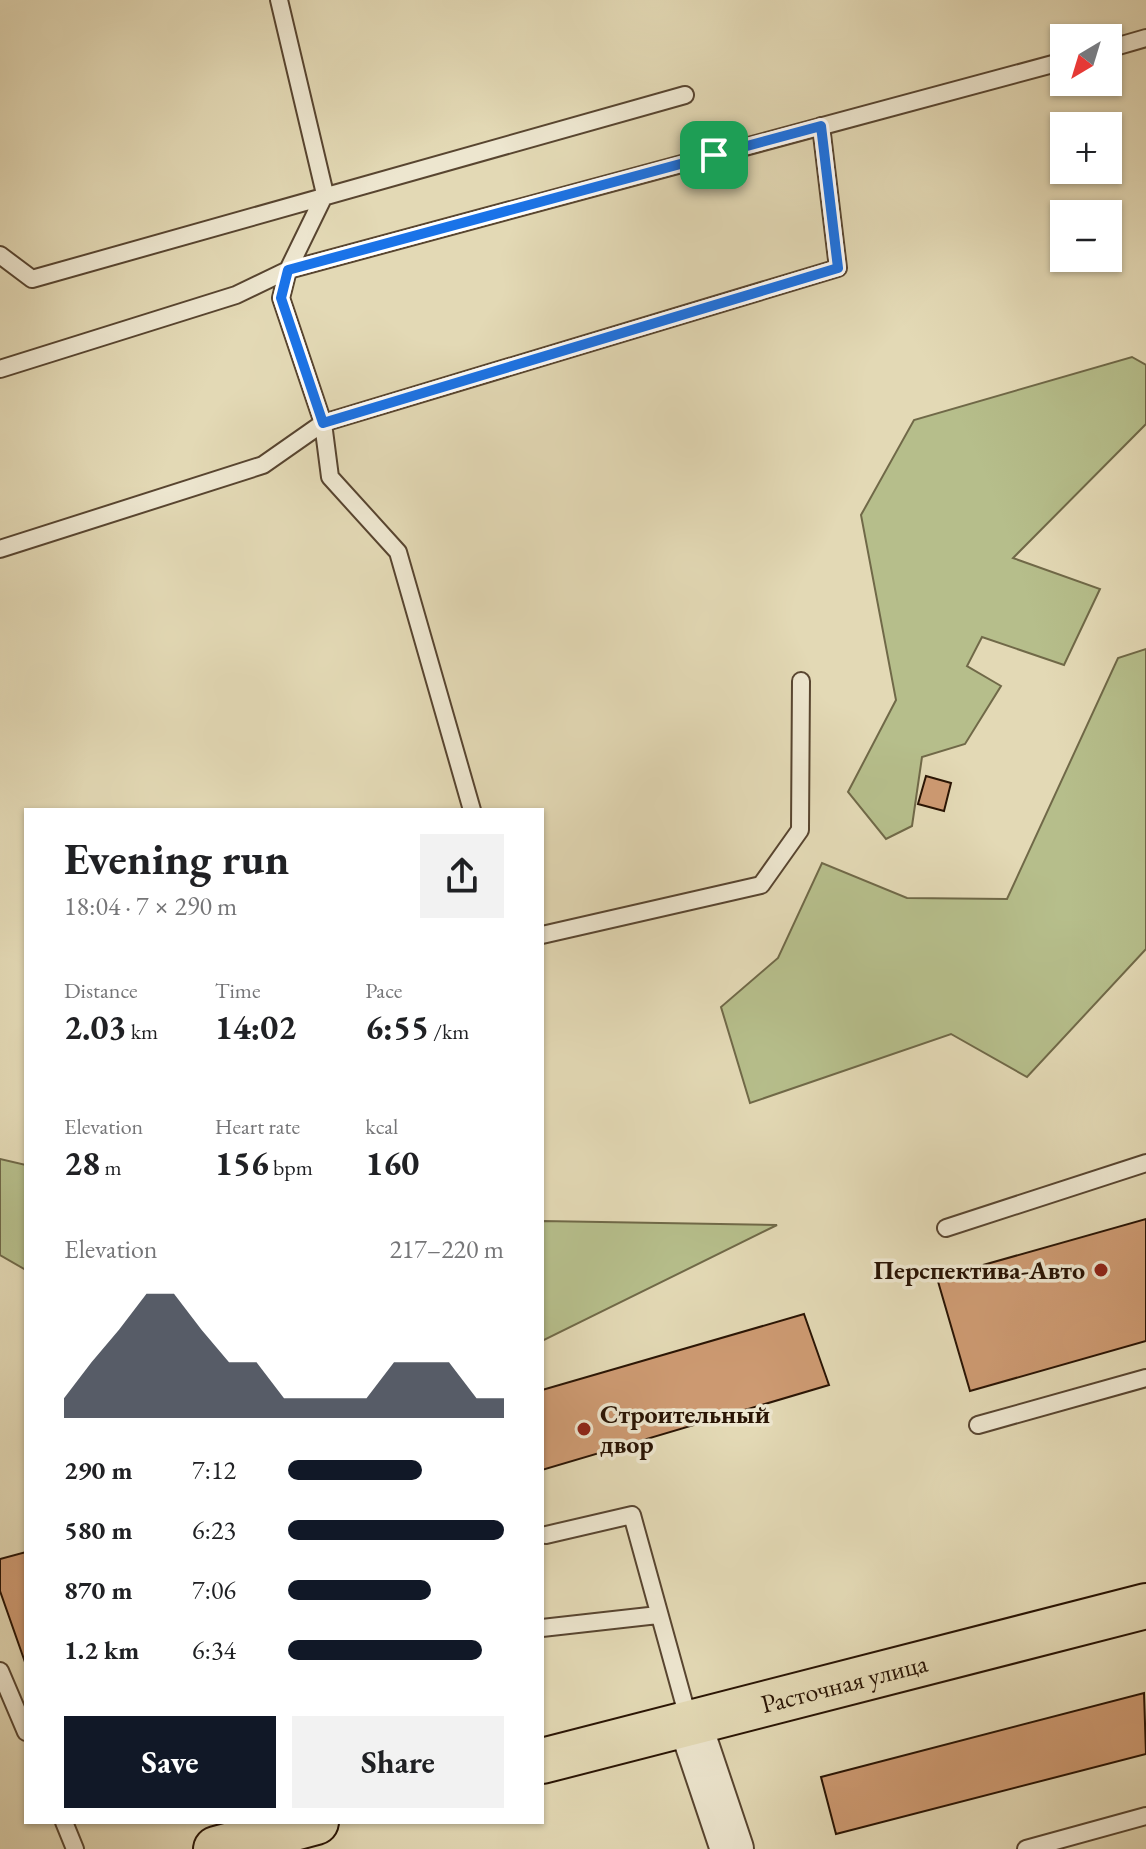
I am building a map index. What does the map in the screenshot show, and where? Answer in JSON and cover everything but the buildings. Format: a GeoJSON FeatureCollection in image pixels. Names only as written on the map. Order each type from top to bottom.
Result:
{"type":"FeatureCollection","features":[{"type":"Feature","properties":{"kind":"main road","name":"Расточная улица"},"geometry":{"type":"LineString","coordinates":[[544,1760],[1146,1606]]}},
{"type":"Feature","properties":{"kind":"main road"},"geometry":{"type":"LineString","coordinates":[[216,1849],[309,1824]]}},
{"type":"Feature","properties":{"kind":"street"},"geometry":{"type":"LineString","coordinates":[[689,1721],[732,1849]]}},
{"type":"Feature","properties":{"kind":"lane"},"geometry":{"type":"LineString","coordinates":[[279,0],[325,194],[288,270],[281,298],[323,423],[330,477],[398,552],[471,808]]}},
{"type":"Feature","properties":{"kind":"lane"},"geometry":{"type":"LineString","coordinates":[[1122,45],[1146,38]]}},
{"type":"Feature","properties":{"kind":"lane"},"geometry":{"type":"LineString","coordinates":[[0,369],[236,295],[288,270],[1050,65]]}},
{"type":"Feature","properties":{"kind":"lane"},"geometry":{"type":"LineString","coordinates":[[0,255],[32,279],[685,95]]}},
{"type":"Feature","properties":{"kind":"lane"},"geometry":{"type":"LineString","coordinates":[[0,549],[263,465],[323,423],[838,268],[821,126]]}},
{"type":"Feature","properties":{"kind":"lane"},"geometry":{"type":"LineString","coordinates":[[544,935],[761,885],[800,830],[801,681]]}},
{"type":"Feature","properties":{"kind":"lane"},"geometry":{"type":"LineString","coordinates":[[946,1228],[1146,1163]]}},
{"type":"Feature","properties":{"kind":"lane"},"geometry":{"type":"LineString","coordinates":[[978,1425],[1146,1378]]}},
{"type":"Feature","properties":{"kind":"lane"},"geometry":{"type":"LineString","coordinates":[[546,1535],[632,1515],[689,1721]]}},
{"type":"Feature","properties":{"kind":"lane"},"geometry":{"type":"LineString","coordinates":[[544,1628],[658,1615]]}},
{"type":"Feature","properties":{"kind":"lane"},"geometry":{"type":"LineString","coordinates":[[0,1671],[24,1727]]}},
{"type":"Feature","properties":{"kind":"lane"},"geometry":{"type":"LineString","coordinates":[[1026,1849],[1146,1816]]}},
{"type":"Feature","properties":{"kind":"lane"},"geometry":{"type":"LineString","coordinates":[[65,1824],[75,1849]]}},
{"type":"Feature","properties":{"kind":"green space"},"geometry":{"type":"Polygon","coordinates":[[[1132,357],[1146,365],[1146,424],[1013,558],[1100,589],[1064,665],[982,637],[967,666],[1001,686],[965,744],[922,757],[912,826],[886,839],[848,792],[896,700],[861,515],[914,420],[1132,357]]]}},
{"type":"Feature","properties":{"kind":"green space"},"geometry":{"type":"Polygon","coordinates":[[[1146,649],[1146,949],[1027,1077],[951,1034],[750,1103],[721,1007],[778,958],[822,863],[907,898],[1007,899],[1118,658],[1146,649]]]}},
{"type":"Feature","properties":{"kind":"green space"},"geometry":{"type":"Polygon","coordinates":[[[0,1159],[24,1165],[24,1269],[0,1255],[0,1159]]]}},
{"type":"Feature","properties":{"kind":"green space"},"geometry":{"type":"Polygon","coordinates":[[[544,1221],[777,1225],[544,1340],[544,1221]]]}},
{"type":"Feature","properties":{"kind":"place","name":"Перспектива-Авто"},"geometry":{"type":"Point","coordinates":[1101,1270]}},
{"type":"Feature","properties":{"kind":"place","name":"Строительный двор"},"geometry":{"type":"Point","coordinates":[584,1429]}},
{"type":"Feature","properties":{"kind":"route"},"geometry":{"type":"LineString","coordinates":[[821,126],[838,268],[323,423],[281,298],[288,270],[714,155],[821,126]]}}]}
